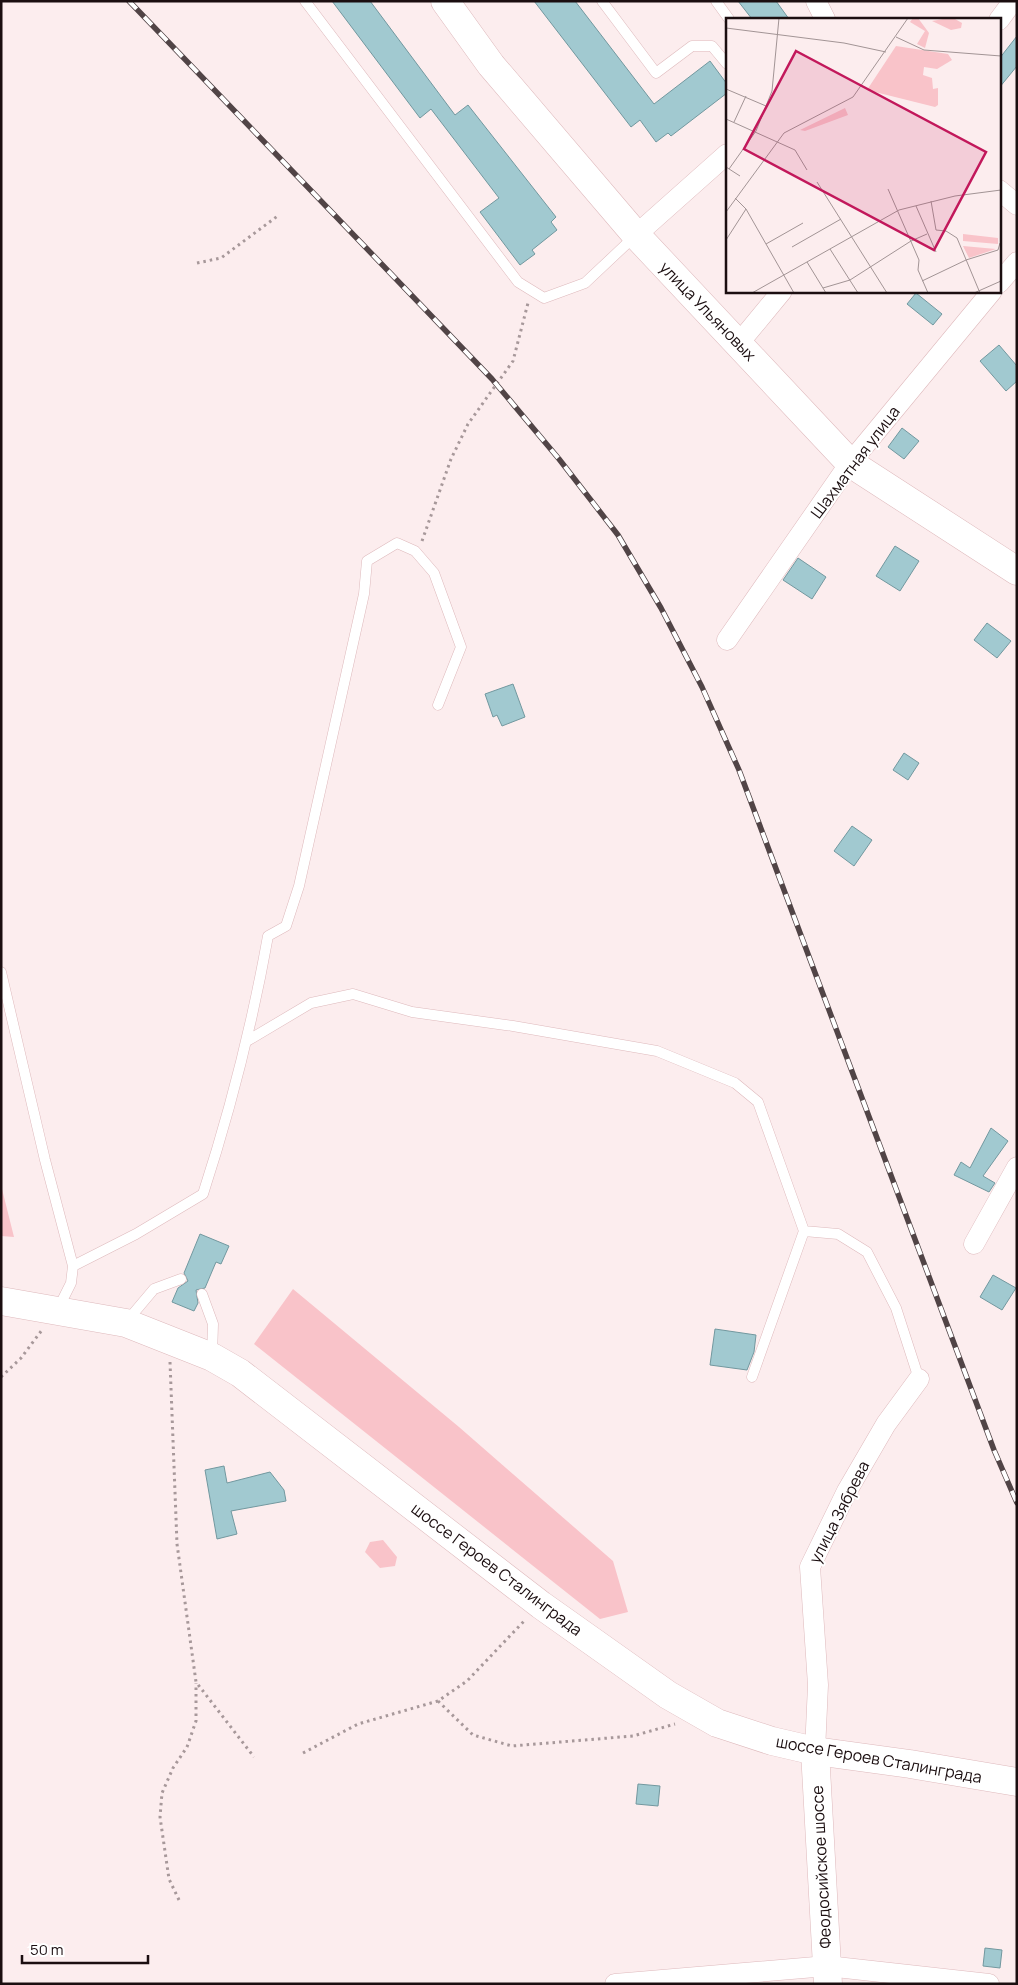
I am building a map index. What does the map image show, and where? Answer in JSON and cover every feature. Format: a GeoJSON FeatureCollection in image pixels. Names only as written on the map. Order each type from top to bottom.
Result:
{"type":"FeatureCollection","features":[{"type":"Feature","properties":{"kind":"main road","name":"улица Ульяновых"},"geometry":{"type":"LineString","coordinates":[[445,1],[491,65],[636,235],[850,463],[1017,571]]}},
{"type":"Feature","properties":{"kind":"main road","name":"шоссе Героев Сталинграда"},"geometry":{"type":"LineString","coordinates":[[1,1301],[126,1323],[212,1357],[240,1373],[541,1605],[668,1695],[716,1723],[763,1738],[815,1751],[910,1764],[1017,1782]]}},
{"type":"Feature","properties":{"kind":"main road","name":"Феодосийское шоссе"},"geometry":{"type":"LineString","coordinates":[[815,1751],[828,1975]]}},
{"type":"Feature","properties":{"kind":"street"},"geometry":{"type":"LineString","coordinates":[[816,1],[824,18]]}},
{"type":"Feature","properties":{"kind":"street"},"geometry":{"type":"LineString","coordinates":[[1000,19],[1013,1]]}},
{"type":"Feature","properties":{"kind":"street"},"geometry":{"type":"LineString","coordinates":[[636,235],[726,155]]}},
{"type":"Feature","properties":{"kind":"street"},"geometry":{"type":"LineString","coordinates":[[1000,191],[1017,205]]}},
{"type":"Feature","properties":{"kind":"street"},"geometry":{"type":"LineString","coordinates":[[1000,282],[1017,262]]}},
{"type":"Feature","properties":{"kind":"street"},"geometry":{"type":"LineString","coordinates":[[739,343],[781,292]]}},
{"type":"Feature","properties":{"kind":"street","name":"Шахматная улица"},"geometry":{"type":"LineString","coordinates":[[728,640],[850,463],[991,292]]}},
{"type":"Feature","properties":{"kind":"street"},"geometry":{"type":"LineString","coordinates":[[974,1244],[1017,1168]]}},
{"type":"Feature","properties":{"kind":"street","name":"улица Зябрева"},"geometry":{"type":"LineString","coordinates":[[815,1751],[818,1685],[810,1567],[852,1483],[886,1424],[919,1379]]}},
{"type":"Feature","properties":{"kind":"street"},"geometry":{"type":"LineString","coordinates":[[615,1984],[828,1975],[989,1984]]}},
{"type":"Feature","properties":{"kind":"lane"},"geometry":{"type":"LineString","coordinates":[[306,1],[518,282],[544,298],[585,283],[636,235]]}},
{"type":"Feature","properties":{"kind":"lane"},"geometry":{"type":"LineString","coordinates":[[602,1],[656,73],[692,46],[712,46],[726,63]]}},
{"type":"Feature","properties":{"kind":"lane"},"geometry":{"type":"LineString","coordinates":[[716,1],[728,18]]}},
{"type":"Feature","properties":{"kind":"lane"},"geometry":{"type":"LineString","coordinates":[[73,1266],[136,1234],[203,1194],[229,1114],[247,1041],[268,936],[286,926],[299,886],[364,594],[367,561],[397,543],[418,554],[434,573],[460,647],[438,705]]}},
{"type":"Feature","properties":{"kind":"lane"},"geometry":{"type":"LineString","coordinates":[[1,972],[45,1160],[73,1266],[71,1283],[58,1310]]}},
{"type":"Feature","properties":{"kind":"lane"},"geometry":{"type":"LineString","coordinates":[[247,1041],[311,1003],[353,994],[412,1012],[513,1026],[657,1051],[735,1083],[758,1102],[804,1230],[752,1377]]}},
{"type":"Feature","properties":{"kind":"lane"},"geometry":{"type":"LineString","coordinates":[[804,1230],[838,1234],[867,1252],[896,1308],[919,1379]]}},
{"type":"Feature","properties":{"kind":"lane"},"geometry":{"type":"LineString","coordinates":[[126,1323],[154,1289],[182,1279]]}},
{"type":"Feature","properties":{"kind":"lane"},"geometry":{"type":"LineString","coordinates":[[202,1294],[213,1324],[212,1357]]}},
{"type":"Feature","properties":{"kind":"path"},"geometry":{"type":"LineString","coordinates":[[197,263],[220,258],[279,216]]}},
{"type":"Feature","properties":{"kind":"path"},"geometry":{"type":"LineString","coordinates":[[418,554],[450,458],[468,424],[513,360],[531,290]]}},
{"type":"Feature","properties":{"kind":"path"},"geometry":{"type":"LineString","coordinates":[[1,1377],[21,1358],[58,1310]]}},
{"type":"Feature","properties":{"kind":"path"},"geometry":{"type":"LineString","coordinates":[[169,1340],[177,1544],[196,1682],[196,1721],[187,1747],[173,1768],[162,1793],[160,1816],[169,1879],[179,1900]]}},
{"type":"Feature","properties":{"kind":"path"},"geometry":{"type":"LineString","coordinates":[[303,1752],[358,1724],[438,1701],[467,1681],[541,1605]]}},
{"type":"Feature","properties":{"kind":"path"},"geometry":{"type":"LineString","coordinates":[[196,1682],[254,1757]]}},
{"type":"Feature","properties":{"kind":"path"},"geometry":{"type":"LineString","coordinates":[[438,1701],[473,1735],[512,1746],[633,1736],[704,1716]]}},
{"type":"Feature","properties":{"kind":"shaded area"},"geometry":{"type":"Polygon","coordinates":[[[1,1185],[14,1237],[1,1236],[1,1185]]]}},
{"type":"Feature","properties":{"kind":"shaded area"},"geometry":{"type":"Polygon","coordinates":[[[293,1289],[459,1427],[613,1561],[628,1612],[600,1619],[254,1344],[293,1289]]]}},
{"type":"Feature","properties":{"kind":"shaded area"},"geometry":{"type":"Polygon","coordinates":[[[383,1540],[397,1557],[395,1566],[380,1568],[365,1552],[370,1542],[383,1540]]]}},
{"type":"Feature","properties":{"kind":"building"},"geometry":{"type":"Polygon","coordinates":[[[332,1],[370,1],[455,115],[468,105],[556,217],[551,222],[557,230],[532,250],[535,254],[520,265],[480,212],[499,198],[431,109],[420,118],[332,1]]]}},
{"type":"Feature","properties":{"kind":"building"},"geometry":{"type":"Polygon","coordinates":[[[534,1],[575,1],[654,104],[710,61],[726,83],[726,94],[671,136],[668,133],[656,142],[640,120],[631,127],[534,1]]]}},
{"type":"Feature","properties":{"kind":"building"},"geometry":{"type":"Polygon","coordinates":[[[738,1],[776,1],[788,18],[751,18],[738,1]]]}},
{"type":"Feature","properties":{"kind":"building"},"geometry":{"type":"Polygon","coordinates":[[[1017,36],[1017,66],[1000,87],[1000,58],[1017,36]]]}},
{"type":"Feature","properties":{"kind":"building"},"geometry":{"type":"Polygon","coordinates":[[[916,293],[942,314],[933,325],[907,304],[916,293]]]}},
{"type":"Feature","properties":{"kind":"building"},"geometry":{"type":"Polygon","coordinates":[[[999,345],[1017,366],[1017,381],[1006,391],[980,361],[999,345]]]}},
{"type":"Feature","properties":{"kind":"building"},"geometry":{"type":"Polygon","coordinates":[[[902,428],[919,441],[904,459],[888,447],[902,428]]]}},
{"type":"Feature","properties":{"kind":"building"},"geometry":{"type":"Polygon","coordinates":[[[895,546],[919,561],[900,591],[876,576],[895,546]]]}},
{"type":"Feature","properties":{"kind":"building"},"geometry":{"type":"Polygon","coordinates":[[[798,558],[826,577],[812,599],[783,580],[798,558]]]}},
{"type":"Feature","properties":{"kind":"building"},"geometry":{"type":"Polygon","coordinates":[[[987,623],[1011,641],[997,658],[974,640],[987,623]]]}},
{"type":"Feature","properties":{"kind":"building"},"geometry":{"type":"Polygon","coordinates":[[[513,684],[525,717],[502,726],[497,715],[493,717],[485,694],[513,684]]]}},
{"type":"Feature","properties":{"kind":"building"},"geometry":{"type":"Polygon","coordinates":[[[904,753],[919,763],[908,780],[893,770],[904,753]]]}},
{"type":"Feature","properties":{"kind":"building"},"geometry":{"type":"Polygon","coordinates":[[[852,826],[872,840],[854,866],[834,851],[852,826]]]}},
{"type":"Feature","properties":{"kind":"building"},"geometry":{"type":"Polygon","coordinates":[[[991,1128],[1008,1141],[983,1176],[995,1183],[989,1192],[954,1175],[961,1162],[970,1168],[991,1128]]]}},
{"type":"Feature","properties":{"kind":"building"},"geometry":{"type":"Polygon","coordinates":[[[200,1234],[229,1246],[221,1264],[216,1262],[205,1288],[196,1290],[198,1303],[194,1311],[172,1302],[178,1288],[188,1281],[184,1273],[200,1234]]]}},
{"type":"Feature","properties":{"kind":"building"},"geometry":{"type":"Polygon","coordinates":[[[993,1275],[1016,1288],[1002,1310],[980,1297],[993,1275]]]}},
{"type":"Feature","properties":{"kind":"building"},"geometry":{"type":"Polygon","coordinates":[[[715,1329],[756,1335],[754,1352],[747,1370],[710,1365],[715,1329]]]}},
{"type":"Feature","properties":{"kind":"building"},"geometry":{"type":"Polygon","coordinates":[[[224,1466],[227,1483],[270,1472],[284,1490],[286,1501],[231,1511],[237,1534],[217,1539],[205,1470],[224,1466]]]}},
{"type":"Feature","properties":{"kind":"building"},"geometry":{"type":"Polygon","coordinates":[[[638,1784],[660,1786],[658,1806],[636,1804],[638,1784]]]}},
{"type":"Feature","properties":{"kind":"building"},"geometry":{"type":"Polygon","coordinates":[[[985,1948],[1002,1950],[1000,1968],[983,1966],[985,1948]]]}},
{"type":"Feature","properties":{"kind":"railway"},"geometry":{"type":"LineString","coordinates":[[129,1],[492,379],[559,459],[618,535],[661,608],[702,687],[739,770],[994,1450],[1017,1503]]}}]}
